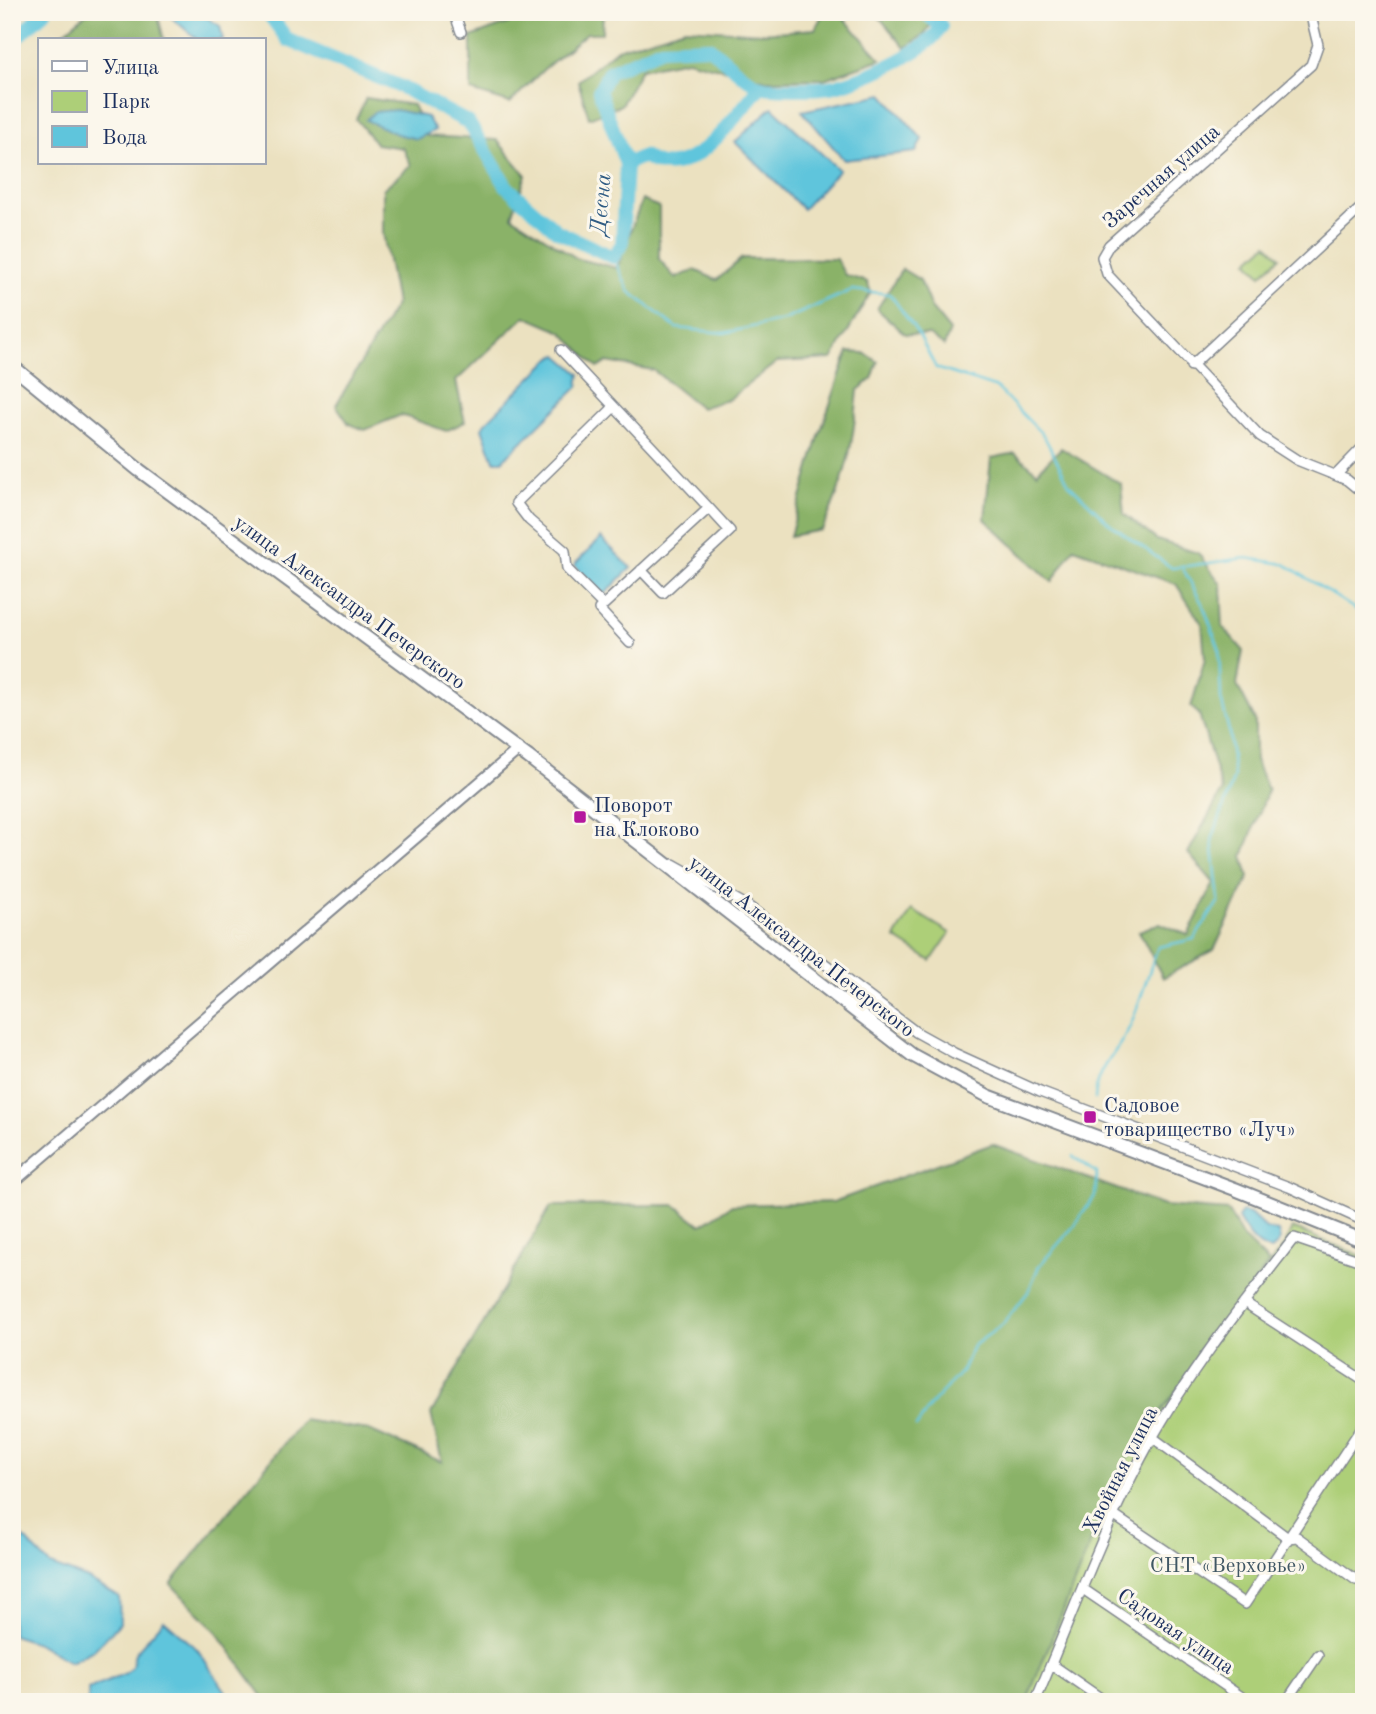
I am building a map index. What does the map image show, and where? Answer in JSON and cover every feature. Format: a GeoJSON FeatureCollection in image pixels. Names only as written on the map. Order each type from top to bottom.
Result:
{"type":"FeatureCollection","features":[{"type":"Feature","properties":{"kind":"main road","name":"улица Александра Печерского"},"geometry":{"type":"LineString","coordinates":[[12,366],[139,470],[518,750],[870,1026],[948,1076],[1032,1113],[1235,1189],[1364,1241]]}},
{"type":"Feature","properties":{"kind":"street"},"geometry":{"type":"LineString","coordinates":[[454,12],[461,32]]}},
{"type":"Feature","properties":{"kind":"street","name":"Заречная улица"},"geometry":{"type":"LineString","coordinates":[[1310,12],[1318,45],[1311,65],[1109,245],[1102,257],[1107,274],[1191,366],[1260,436],[1297,460],[1336,475],[1364,494]]}},
{"type":"Feature","properties":{"kind":"street"},"geometry":{"type":"LineString","coordinates":[[1191,366],[1364,205]]}},
{"type":"Feature","properties":{"kind":"street"},"geometry":{"type":"LineString","coordinates":[[561,350],[730,531],[663,593],[641,570]]}},
{"type":"Feature","properties":{"kind":"street"},"geometry":{"type":"LineString","coordinates":[[603,605],[567,569],[565,551],[529,520],[516,503],[614,407]]}},
{"type":"Feature","properties":{"kind":"street"},"geometry":{"type":"LineString","coordinates":[[1336,475],[1364,446]]}},
{"type":"Feature","properties":{"kind":"street"},"geometry":{"type":"LineString","coordinates":[[630,643],[599,609],[709,508]]}},
{"type":"Feature","properties":{"kind":"street"},"geometry":{"type":"LineString","coordinates":[[12,1183],[518,750]]}},
{"type":"Feature","properties":{"kind":"street"},"geometry":{"type":"LineString","coordinates":[[641,845],[747,906],[916,1032],[954,1053],[1040,1092],[1279,1183],[1364,1221]]}},
{"type":"Feature","properties":{"kind":"street","name":"Хвойная улица"},"geometry":{"type":"LineString","coordinates":[[1035,1702],[1113,1515],[1152,1437],[1244,1303],[1294,1238],[1364,1262]]}},
{"type":"Feature","properties":{"kind":"street"},"geometry":{"type":"LineString","coordinates":[[1244,1303],[1364,1381]]}},
{"type":"Feature","properties":{"kind":"street"},"geometry":{"type":"LineString","coordinates":[[1113,1515],[1245,1604],[1364,1424]]}},
{"type":"Feature","properties":{"kind":"street"},"geometry":{"type":"LineString","coordinates":[[1152,1437],[1288,1538],[1297,1537],[1356,1580]]}},
{"type":"Feature","properties":{"kind":"street","name":"Садовая улица"},"geometry":{"type":"LineString","coordinates":[[1083,1589],[1249,1702]]}},
{"type":"Feature","properties":{"kind":"street"},"geometry":{"type":"LineString","coordinates":[[1286,1702],[1318,1655]]}},
{"type":"Feature","properties":{"kind":"street"},"geometry":{"type":"LineString","coordinates":[[1051,1664],[1106,1702]]}},
{"type":"Feature","properties":{"kind":"green space"},"geometry":{"type":"Polygon","coordinates":[[[88,12],[157,12],[164,38],[57,38],[88,12]]]}},
{"type":"Feature","properties":{"kind":"green space"},"geometry":{"type":"Polygon","coordinates":[[[539,12],[603,12],[602,33],[587,33],[543,70],[510,103],[471,91],[471,37],[539,12]]]}},
{"type":"Feature","properties":{"kind":"green space"},"geometry":{"type":"Polygon","coordinates":[[[824,12],[840,14],[881,59],[824,79],[767,80],[687,60],[641,69],[621,105],[589,118],[578,81],[617,49],[685,28],[762,33],[815,29],[824,12]]]}},
{"type":"Feature","properties":{"kind":"green space"},"geometry":{"type":"Polygon","coordinates":[[[875,12],[938,12],[925,34],[905,48],[875,12]]]}},
{"type":"Feature","properties":{"kind":"green space"},"geometry":{"type":"Polygon","coordinates":[[[366,98],[413,105],[427,136],[497,140],[526,175],[512,216],[578,259],[617,268],[642,200],[659,207],[659,259],[675,278],[695,270],[717,280],[742,258],[836,259],[845,275],[867,282],[871,292],[832,359],[777,362],[729,399],[701,408],[653,370],[607,362],[598,368],[562,332],[525,316],[456,381],[465,422],[446,431],[401,415],[365,430],[349,424],[336,405],[396,304],[383,233],[383,189],[411,165],[403,148],[376,144],[356,119],[366,98]]]}},
{"type":"Feature","properties":{"kind":"green space"},"geometry":{"type":"Polygon","coordinates":[[[1267,244],[1280,257],[1261,275],[1248,261],[1267,244]]]}},
{"type":"Feature","properties":{"kind":"green space"},"geometry":{"type":"Polygon","coordinates":[[[902,269],[920,280],[931,308],[950,331],[944,346],[929,335],[905,334],[877,309],[902,269]]]}},
{"type":"Feature","properties":{"kind":"green space"},"geometry":{"type":"Polygon","coordinates":[[[848,352],[864,353],[878,362],[872,379],[858,390],[854,429],[843,478],[822,530],[790,536],[819,436],[848,352]]]}},
{"type":"Feature","properties":{"kind":"green space"},"geometry":{"type":"Polygon","coordinates":[[[1061,448],[1121,484],[1124,514],[1157,540],[1198,553],[1221,584],[1223,627],[1243,650],[1237,685],[1255,720],[1255,760],[1268,790],[1243,856],[1249,877],[1214,950],[1163,978],[1139,931],[1160,923],[1188,935],[1214,883],[1188,853],[1222,791],[1199,714],[1191,707],[1205,659],[1202,624],[1176,584],[1074,548],[1052,582],[985,519],[991,458],[1015,453],[1037,472],[1061,448]]]}},
{"type":"Feature","properties":{"kind":"green space"},"geometry":{"type":"Polygon","coordinates":[[[912,910],[950,933],[931,961],[895,938],[912,910]]]}},
{"type":"Feature","properties":{"kind":"green space"},"geometry":{"type":"Polygon","coordinates":[[[992,1144],[1164,1206],[1228,1211],[1243,1238],[1269,1263],[1121,1467],[1026,1702],[267,1702],[217,1632],[171,1584],[303,1420],[369,1430],[442,1462],[431,1414],[551,1206],[675,1205],[701,1225],[732,1205],[833,1202],[992,1144]]]}},
{"type":"Feature","properties":{"kind":"green space","name":"СНТ «Верховье»"},"geometry":{"type":"Polygon","coordinates":[[[1292,1228],[1364,1257],[1364,1686],[1332,1702],[1026,1702],[1121,1467],[1286,1242],[1292,1228]]]}},
{"type":"Feature","properties":{"kind":"green space"},"geometry":{"type":"Polygon","coordinates":[[[1364,1686],[1364,1702],[1332,1702],[1364,1686]]]}},
{"type":"Feature","properties":{"kind":"water"},"geometry":{"type":"Polygon","coordinates":[[[165,12],[198,12],[220,26],[223,38],[196,38],[165,12]]]}},
{"type":"Feature","properties":{"kind":"water"},"geometry":{"type":"Polygon","coordinates":[[[883,94],[922,139],[916,152],[844,160],[802,111],[883,94]]]}},
{"type":"Feature","properties":{"kind":"water"},"geometry":{"type":"Polygon","coordinates":[[[772,107],[839,170],[803,209],[735,142],[772,107]]]}},
{"type":"Feature","properties":{"kind":"water"},"geometry":{"type":"Polygon","coordinates":[[[396,110],[427,117],[435,130],[417,139],[397,134],[366,120],[374,112],[396,110]]]}},
{"type":"Feature","properties":{"kind":"water"},"geometry":{"type":"Polygon","coordinates":[[[558,355],[580,374],[578,387],[502,461],[494,461],[482,428],[485,423],[552,357],[558,355]]]}},
{"type":"Feature","properties":{"kind":"water"},"geometry":{"type":"Polygon","coordinates":[[[601,538],[631,568],[604,595],[574,565],[601,538]]]}},
{"type":"Feature","properties":{"kind":"water"},"geometry":{"type":"Polygon","coordinates":[[[1242,1212],[1250,1214],[1266,1229],[1278,1232],[1280,1240],[1272,1250],[1261,1247],[1248,1233],[1238,1218],[1242,1212]]]}},
{"type":"Feature","properties":{"kind":"water"},"geometry":{"type":"Polygon","coordinates":[[[12,1526],[50,1565],[88,1579],[119,1597],[120,1623],[94,1650],[70,1662],[37,1643],[12,1635],[12,1526]]]}},
{"type":"Feature","properties":{"kind":"water"},"geometry":{"type":"Polygon","coordinates":[[[164,1620],[197,1649],[233,1702],[88,1702],[88,1689],[126,1673],[132,1667],[135,1653],[164,1620]]]}},
{"type":"Feature","properties":{"kind":"waterway","name":"Десна"},"geometry":{"type":"LineString","coordinates":[[12,42],[45,12]]}},
{"type":"Feature","properties":{"kind":"waterway","name":"Десна"},"geometry":{"type":"LineString","coordinates":[[267,12],[288,40],[401,87],[469,123],[507,187],[557,231],[613,257],[622,244],[626,164],[599,91],[609,72],[661,49],[709,47],[760,86],[784,89],[830,87],[892,64],[924,45],[941,26],[924,12]]}},
{"type":"Feature","properties":{"kind":"waterway"},"geometry":{"type":"LineString","coordinates":[[626,164],[644,156],[661,164],[677,164],[693,157],[724,130],[761,86]]}},
{"type":"Feature","properties":{"kind":"waterway"},"geometry":{"type":"LineString","coordinates":[[613,257],[629,291],[676,328],[724,333],[784,320],[852,290],[890,294],[919,335],[936,368],[997,388],[1044,436],[1069,484],[1110,524],[1172,568],[1246,558],[1285,564],[1364,615]]}},
{"type":"Feature","properties":{"kind":"waterway"},"geometry":{"type":"LineString","coordinates":[[1095,1099],[1099,1078],[1125,1036],[1158,947],[1194,939],[1219,901],[1212,840],[1234,777],[1229,731],[1221,699],[1219,648],[1203,605],[1182,567]]}},
{"type":"Feature","properties":{"kind":"waterway"},"geometry":{"type":"LineString","coordinates":[[916,1427],[933,1402],[962,1371],[973,1346],[1003,1324],[1028,1292],[1039,1266],[1074,1226],[1095,1196],[1097,1173],[1073,1156]]}},
{"type":"Feature","properties":{"kind":"place","name":"Поворот на Клоково"},"geometry":{"type":"Point","coordinates":[580,817]}},
{"type":"Feature","properties":{"kind":"place","name":"Садовое товарищество «Луч»"},"geometry":{"type":"Point","coordinates":[1090,1117]}}]}
